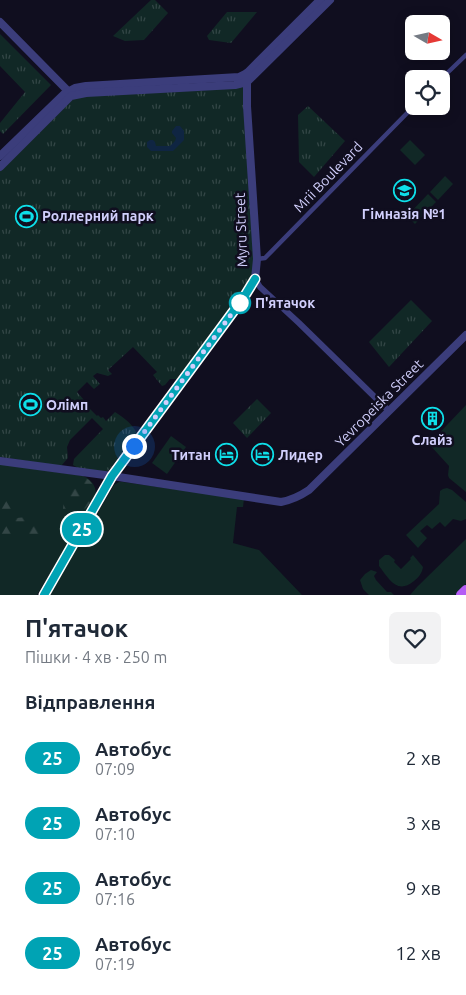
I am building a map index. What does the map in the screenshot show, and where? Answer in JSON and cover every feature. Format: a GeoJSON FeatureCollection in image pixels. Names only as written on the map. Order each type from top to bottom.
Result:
{"type":"FeatureCollection","features":[{"type":"Feature","properties":{"kind":"main road"},"geometry":{"type":"LineString","coordinates":[[461,595],[466,590]]}},
{"type":"Feature","properties":{"kind":"street"},"geometry":{"type":"LineString","coordinates":[[0,167],[71,96],[75,88],[239,77],[247,73],[320,0]]}},
{"type":"Feature","properties":{"kind":"street"},"geometry":{"type":"LineString","coordinates":[[0,156],[56,101],[72,93],[235,85],[247,82],[330,0]]}},
{"type":"Feature","properties":{"kind":"street"},"geometry":{"type":"LineString","coordinates":[[0,22],[72,93]]}},
{"type":"Feature","properties":{"kind":"street"},"geometry":{"type":"LineString","coordinates":[[450,70],[466,55]]}},
{"type":"Feature","properties":{"kind":"street","name":"Myru Street"},"geometry":{"type":"LineString","coordinates":[[247,73],[247,106],[257,259],[255,279],[389,411]]}},
{"type":"Feature","properties":{"kind":"street","name":"Mrii Boulevard"},"geometry":{"type":"LineString","coordinates":[[257,259],[265,258],[405,115]]}},
{"type":"Feature","properties":{"kind":"street"},"geometry":{"type":"LineString","coordinates":[[44,595],[112,476],[244,297],[255,279]]}},
{"type":"Feature","properties":{"kind":"street","name":"Yevropeiska Street"},"geometry":{"type":"LineString","coordinates":[[0,461],[281,502],[290,500],[300,497],[309,490],[466,335]]}},
{"type":"Feature","properties":{"kind":"green space"},"geometry":{"type":"Polygon","coordinates":[[[151,0],[155,0],[168,13],[144,40],[125,41],[113,36],[151,0]]]}},
{"type":"Feature","properties":{"kind":"green space"},"geometry":{"type":"Polygon","coordinates":[[[227,12],[257,12],[231,43],[209,40],[207,36],[227,12]]]}},
{"type":"Feature","properties":{"kind":"green space"},"geometry":{"type":"Polygon","coordinates":[[[0,34],[51,85],[3,134],[0,131],[0,123],[25,92],[0,66],[0,34]]]}},
{"type":"Feature","properties":{"kind":"green space"},"geometry":{"type":"Polygon","coordinates":[[[243,85],[254,262],[249,281],[177,379],[170,379],[162,386],[153,375],[157,372],[133,347],[108,370],[112,374],[108,376],[97,373],[93,376],[100,384],[94,389],[87,382],[77,392],[97,416],[103,417],[106,421],[115,412],[131,424],[137,434],[108,471],[78,468],[73,465],[74,459],[103,429],[92,418],[70,440],[67,447],[68,458],[61,466],[0,457],[0,171],[72,99],[81,96],[243,85]]]}},
{"type":"Feature","properties":{"kind":"green space"},"geometry":{"type":"Polygon","coordinates":[[[308,106],[345,141],[314,177],[299,162],[298,115],[308,106]]]}},
{"type":"Feature","properties":{"kind":"green space"},"geometry":{"type":"Polygon","coordinates":[[[410,140],[425,155],[415,165],[400,150],[410,140]]]}},
{"type":"Feature","properties":{"kind":"green space"},"geometry":{"type":"Polygon","coordinates":[[[445,176],[453,184],[438,200],[430,192],[445,176]]]}},
{"type":"Feature","properties":{"kind":"green space"},"geometry":{"type":"Polygon","coordinates":[[[428,194],[436,202],[415,224],[407,216],[428,194]]]}},
{"type":"Feature","properties":{"kind":"green space"},"geometry":{"type":"Polygon","coordinates":[[[411,300],[432,321],[389,367],[369,342],[411,300]]]}},
{"type":"Feature","properties":{"kind":"green space"},"geometry":{"type":"Polygon","coordinates":[[[257,399],[271,413],[247,438],[233,423],[257,399]]]}},
{"type":"Feature","properties":{"kind":"green space"},"geometry":{"type":"Polygon","coordinates":[[[466,405],[466,492],[449,478],[449,466],[429,444],[466,405]]]}},
{"type":"Feature","properties":{"kind":"green space"},"geometry":{"type":"Polygon","coordinates":[[[171,436],[186,447],[167,474],[152,463],[171,436]]]}},
{"type":"Feature","properties":{"kind":"green space"},"geometry":{"type":"Polygon","coordinates":[[[0,464],[83,476],[92,482],[95,489],[95,500],[37,595],[0,595],[0,464]]]}},
{"type":"Feature","properties":{"kind":"green space"},"geometry":{"type":"Polygon","coordinates":[[[74,476],[82,476],[89,480],[93,485],[94,494],[75,522],[67,527],[62,521],[64,504],[68,485],[74,476]]]}},
{"type":"Feature","properties":{"kind":"green space"},"geometry":{"type":"Polygon","coordinates":[[[119,482],[244,499],[243,507],[237,507],[233,543],[259,550],[302,595],[49,595],[114,485],[119,482]]]}},
{"type":"Feature","properties":{"kind":"green space"},"geometry":{"type":"Polygon","coordinates":[[[4,486],[10,492],[17,509],[17,518],[31,518],[36,528],[44,532],[47,537],[44,540],[31,535],[25,535],[17,540],[0,557],[0,490],[4,486]]]}},
{"type":"Feature","properties":{"kind":"green space"},"geometry":{"type":"Polygon","coordinates":[[[447,488],[466,502],[466,519],[461,521],[453,519],[445,527],[440,522],[432,529],[427,525],[420,531],[427,538],[418,548],[406,535],[439,504],[440,491],[447,488]]]}},
{"type":"Feature","properties":{"kind":"green space"},"geometry":{"type":"Polygon","coordinates":[[[466,539],[466,584],[455,595],[410,595],[417,587],[466,539]]]}},
{"type":"Feature","properties":{"kind":"green space"},"geometry":{"type":"Polygon","coordinates":[[[385,555],[389,555],[395,560],[394,562],[401,569],[413,555],[423,567],[421,573],[408,585],[398,586],[394,584],[379,566],[379,560],[385,555]]]}},
{"type":"Feature","properties":{"kind":"green space"},"geometry":{"type":"Polygon","coordinates":[[[371,570],[377,572],[374,576],[376,580],[387,592],[391,592],[394,595],[369,595],[363,589],[360,580],[371,570]]]}},
{"type":"Feature","properties":{"kind":"water"},"geometry":{"type":"Polygon","coordinates":[[[176,126],[180,126],[184,131],[184,140],[173,151],[151,151],[147,147],[147,142],[150,140],[155,142],[156,146],[170,146],[176,138],[172,131],[176,126]]]}},
{"type":"Feature","properties":{"kind":"bus line","name":"25"},"geometry":{"type":"LineString","coordinates":[[44,595],[112,476],[244,297],[255,279]]}},
{"type":"Feature","properties":{"kind":"place","name":"Гімназія №1"},"geometry":{"type":"Point","coordinates":[404,191]}},
{"type":"Feature","properties":{"kind":"place","name":"Роллерний парк"},"geometry":{"type":"Point","coordinates":[26,216]}},
{"type":"Feature","properties":{"kind":"place","name":"П'ятачок"},"geometry":{"type":"Point","coordinates":[240,303]}},
{"type":"Feature","properties":{"kind":"place","name":"Олімп"},"geometry":{"type":"Point","coordinates":[30,405]}},
{"type":"Feature","properties":{"kind":"place","name":"Слайз"},"geometry":{"type":"Point","coordinates":[432,418]}},
{"type":"Feature","properties":{"kind":"place","name":"Титан"},"geometry":{"type":"Point","coordinates":[227,455]}},
{"type":"Feature","properties":{"kind":"place","name":"Лидер"},"geometry":{"type":"Point","coordinates":[262,455]}},
{"type":"Feature","properties":{"kind":"route"},"geometry":{"type":"LineString","coordinates":[[134,446],[244,297],[240,303]]}}]}
